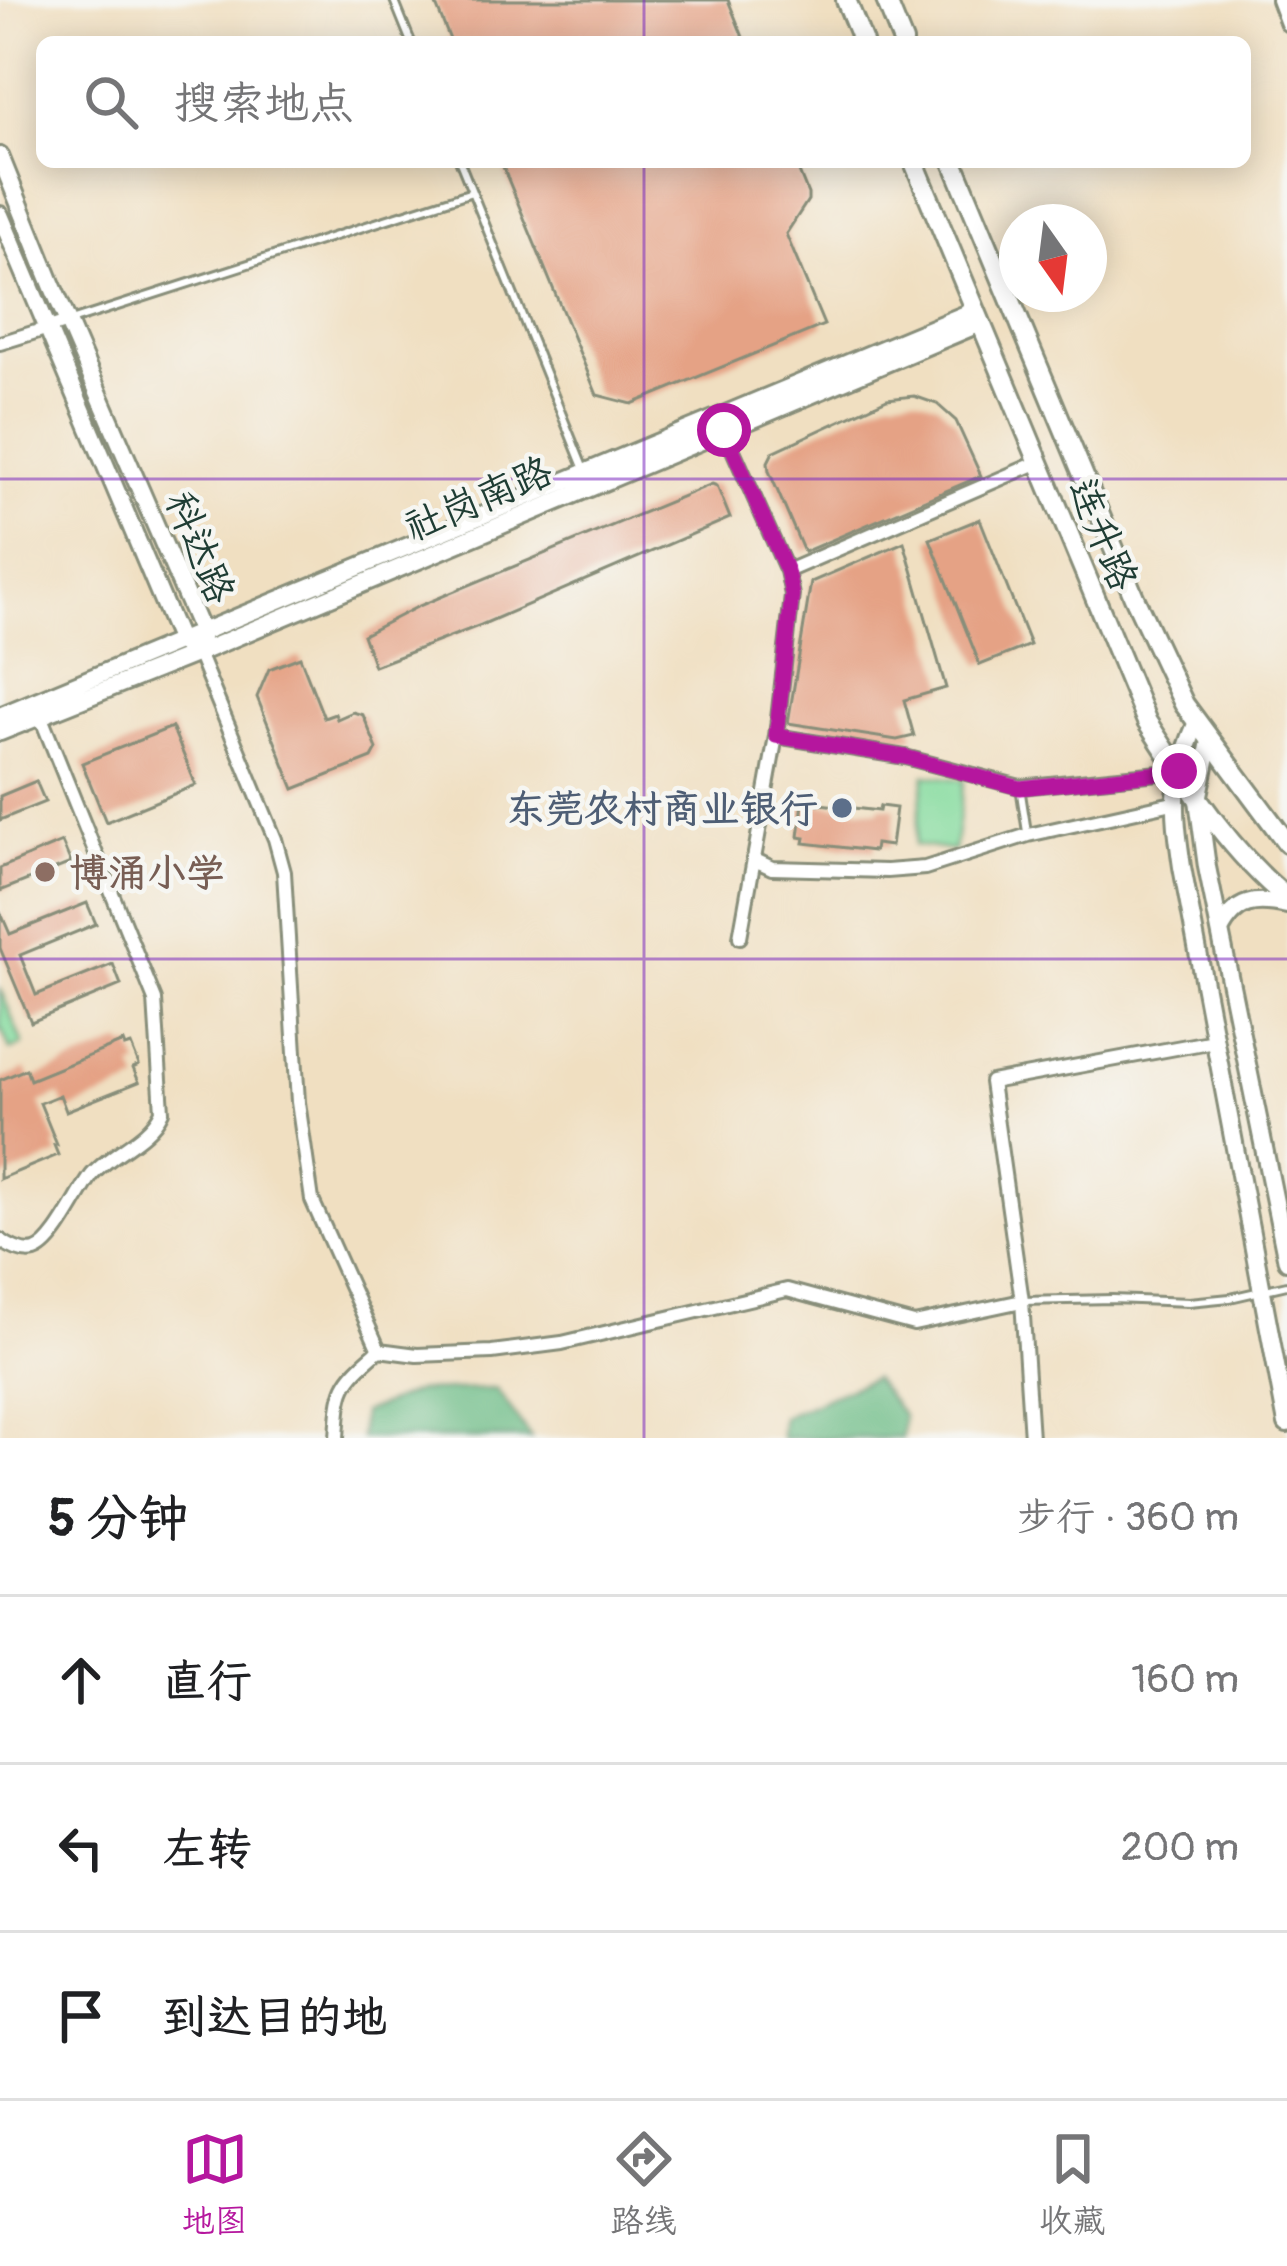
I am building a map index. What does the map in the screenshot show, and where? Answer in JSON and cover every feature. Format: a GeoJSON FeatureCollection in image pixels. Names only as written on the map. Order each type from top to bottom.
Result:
{"type":"FeatureCollection","features":[{"type":"Feature","properties":{"kind":"main road"},"geometry":{"type":"LineString","coordinates":[[846,0],[861,36]]}},
{"type":"Feature","properties":{"kind":"main road"},"geometry":{"type":"LineString","coordinates":[[886,0],[901,36]]}},
{"type":"Feature","properties":{"kind":"main road","name":"连升路"},"geometry":{"type":"LineString","coordinates":[[916,168],[1147,722],[1198,800],[1287,902]]}},
{"type":"Feature","properties":{"kind":"main road","name":"连升路"},"geometry":{"type":"LineString","coordinates":[[955,168],[1134,597],[1184,704],[1282,834]]}},
{"type":"Feature","properties":{"kind":"street"},"geometry":{"type":"LineString","coordinates":[[1278,0],[1287,24]]}},
{"type":"Feature","properties":{"kind":"street","name":"科达路"},"geometry":{"type":"LineString","coordinates":[[0,156],[202,633],[198,652],[180,642],[0,215]]}},
{"type":"Feature","properties":{"kind":"street","name":"社岗南路"},"geometry":{"type":"LineString","coordinates":[[0,732],[198,652],[588,480],[724,430],[978,317]]}},
{"type":"Feature","properties":{"kind":"street","name":"社岗南路"},"geometry":{"type":"LineString","coordinates":[[0,716],[588,480],[978,317]]}},
{"type":"Feature","properties":{"kind":"street"},"geometry":{"type":"LineString","coordinates":[[0,343],[68,322]]}},
{"type":"Feature","properties":{"kind":"street"},"geometry":{"type":"LineString","coordinates":[[724,430],[787,571],[792,595],[776,736],[740,937]]}},
{"type":"Feature","properties":{"kind":"street"},"geometry":{"type":"LineString","coordinates":[[787,571],[1039,462]]}},
{"type":"Feature","properties":{"kind":"street"},"geometry":{"type":"LineString","coordinates":[[198,652],[275,839],[284,872],[298,1102],[312,1200],[379,1350]]}},
{"type":"Feature","properties":{"kind":"street"},"geometry":{"type":"LineString","coordinates":[[0,1240],[32,1253],[46,1245],[90,1178],[109,1158],[155,1126],[162,1112],[155,1000],[40,715]]}},
{"type":"Feature","properties":{"kind":"street"},"geometry":{"type":"LineString","coordinates":[[1197,722],[1173,803],[1287,1424]]}},
{"type":"Feature","properties":{"kind":"street"},"geometry":{"type":"LineString","coordinates":[[776,736],[905,757],[1020,788],[1179,771]]}},
{"type":"Feature","properties":{"kind":"street"},"geometry":{"type":"LineString","coordinates":[[1210,741],[1198,800],[1287,1261]]}},
{"type":"Feature","properties":{"kind":"street"},"geometry":{"type":"LineString","coordinates":[[753,859],[772,868],[906,869],[955,860],[1028,835],[1173,803]]}},
{"type":"Feature","properties":{"kind":"street"},"geometry":{"type":"LineString","coordinates":[[1220,932],[1229,914],[1244,904],[1287,902]]}},
{"type":"Feature","properties":{"kind":"street"},"geometry":{"type":"LineString","coordinates":[[1031,1438],[1022,1301],[991,1082],[1214,1041]]}},
{"type":"Feature","properties":{"kind":"street"},"geometry":{"type":"LineString","coordinates":[[337,1438],[339,1403],[348,1378],[379,1350],[417,1355],[492,1352],[562,1342],[787,1290],[914,1324],[1022,1301]]}},
{"type":"Feature","properties":{"kind":"lane"},"geometry":{"type":"LineString","coordinates":[[394,0],[409,36]]}},
{"type":"Feature","properties":{"kind":"lane"},"geometry":{"type":"LineString","coordinates":[[462,168],[588,480]]}},
{"type":"Feature","properties":{"kind":"lane"},"geometry":{"type":"LineString","coordinates":[[68,322],[472,192]]}},
{"type":"Feature","properties":{"kind":"lane"},"geometry":{"type":"LineString","coordinates":[[1020,788],[1028,835]]}},
{"type":"Feature","properties":{"kind":"lane"},"geometry":{"type":"LineString","coordinates":[[1022,1301],[1189,1302],[1287,1286]]}},
{"type":"Feature","properties":{"kind":"green space"},"geometry":{"type":"Polygon","coordinates":[[[925,775],[964,780],[954,851],[915,845],[925,775]]]}},
{"type":"Feature","properties":{"kind":"green space"},"geometry":{"type":"Polygon","coordinates":[[[0,988],[23,1045],[10,1050],[0,1030],[0,988]]]}},
{"type":"Feature","properties":{"kind":"green space"},"geometry":{"type":"Polygon","coordinates":[[[873,1378],[903,1415],[902,1438],[781,1438],[782,1417],[873,1378]]]}},
{"type":"Feature","properties":{"kind":"green space"},"geometry":{"type":"Polygon","coordinates":[[[496,1389],[531,1438],[360,1438],[362,1413],[417,1391],[496,1389]]]}},
{"type":"Feature","properties":{"kind":"building"},"geometry":{"type":"Polygon","coordinates":[[[434,0],[728,0],[743,36],[449,36],[434,0]]]}},
{"type":"Feature","properties":{"kind":"building"},"geometry":{"type":"Polygon","coordinates":[[[503,168],[797,168],[808,200],[786,234],[824,325],[632,404],[597,395],[503,168]]]}},
{"type":"Feature","properties":{"kind":"building"},"geometry":{"type":"Polygon","coordinates":[[[914,396],[937,404],[956,421],[981,476],[804,552],[769,471],[773,452],[887,399],[914,396]]]}},
{"type":"Feature","properties":{"kind":"building"},"geometry":{"type":"Polygon","coordinates":[[[712,484],[730,518],[374,666],[363,635],[419,606],[712,484]]]}},
{"type":"Feature","properties":{"kind":"building"},"geometry":{"type":"Polygon","coordinates":[[[980,519],[1030,645],[980,665],[930,539],[980,519]]]}},
{"type":"Feature","properties":{"kind":"building"},"geometry":{"type":"Polygon","coordinates":[[[904,542],[946,688],[904,700],[914,736],[897,740],[788,723],[811,582],[904,542]]]}},
{"type":"Feature","properties":{"kind":"building"},"geometry":{"type":"Polygon","coordinates":[[[300,657],[324,718],[335,714],[337,719],[353,712],[363,715],[377,749],[372,758],[294,789],[257,697],[269,669],[300,657]]]}},
{"type":"Feature","properties":{"kind":"building"},"geometry":{"type":"Polygon","coordinates":[[[172,727],[196,785],[106,822],[82,763],[172,727]]]}},
{"type":"Feature","properties":{"kind":"building"},"geometry":{"type":"Polygon","coordinates":[[[36,781],[45,802],[0,820],[0,796],[36,781]]]}},
{"type":"Feature","properties":{"kind":"building"},"geometry":{"type":"Polygon","coordinates":[[[803,802],[879,811],[880,806],[896,808],[891,846],[875,844],[874,851],[804,843],[805,838],[799,837],[803,802]]]}},
{"type":"Feature","properties":{"kind":"building"},"geometry":{"type":"Polygon","coordinates":[[[62,842],[71,863],[0,891],[0,868],[62,842]]]}},
{"type":"Feature","properties":{"kind":"building"},"geometry":{"type":"Polygon","coordinates":[[[87,903],[96,924],[20,955],[36,995],[113,964],[121,985],[31,1022],[0,948],[0,911],[10,934],[87,903]]]}},
{"type":"Feature","properties":{"kind":"building"},"geometry":{"type":"Polygon","coordinates":[[[123,1042],[125,1047],[131,1045],[139,1065],[133,1068],[139,1082],[66,1111],[60,1095],[40,1103],[58,1155],[0,1179],[0,1080],[26,1069],[30,1080],[123,1042]]]}},
{"type":"Feature","properties":{"kind":"place","name":"东莞农村商业银行"},"geometry":{"type":"Point","coordinates":[842,808]}},
{"type":"Feature","properties":{"kind":"place","name":"博涌小学"},"geometry":{"type":"Point","coordinates":[45,872]}},
{"type":"Feature","properties":{"kind":"route"},"geometry":{"type":"LineString","coordinates":[[724,430],[787,571],[792,595],[776,736],[905,757],[1020,788],[1179,771]]}}]}
